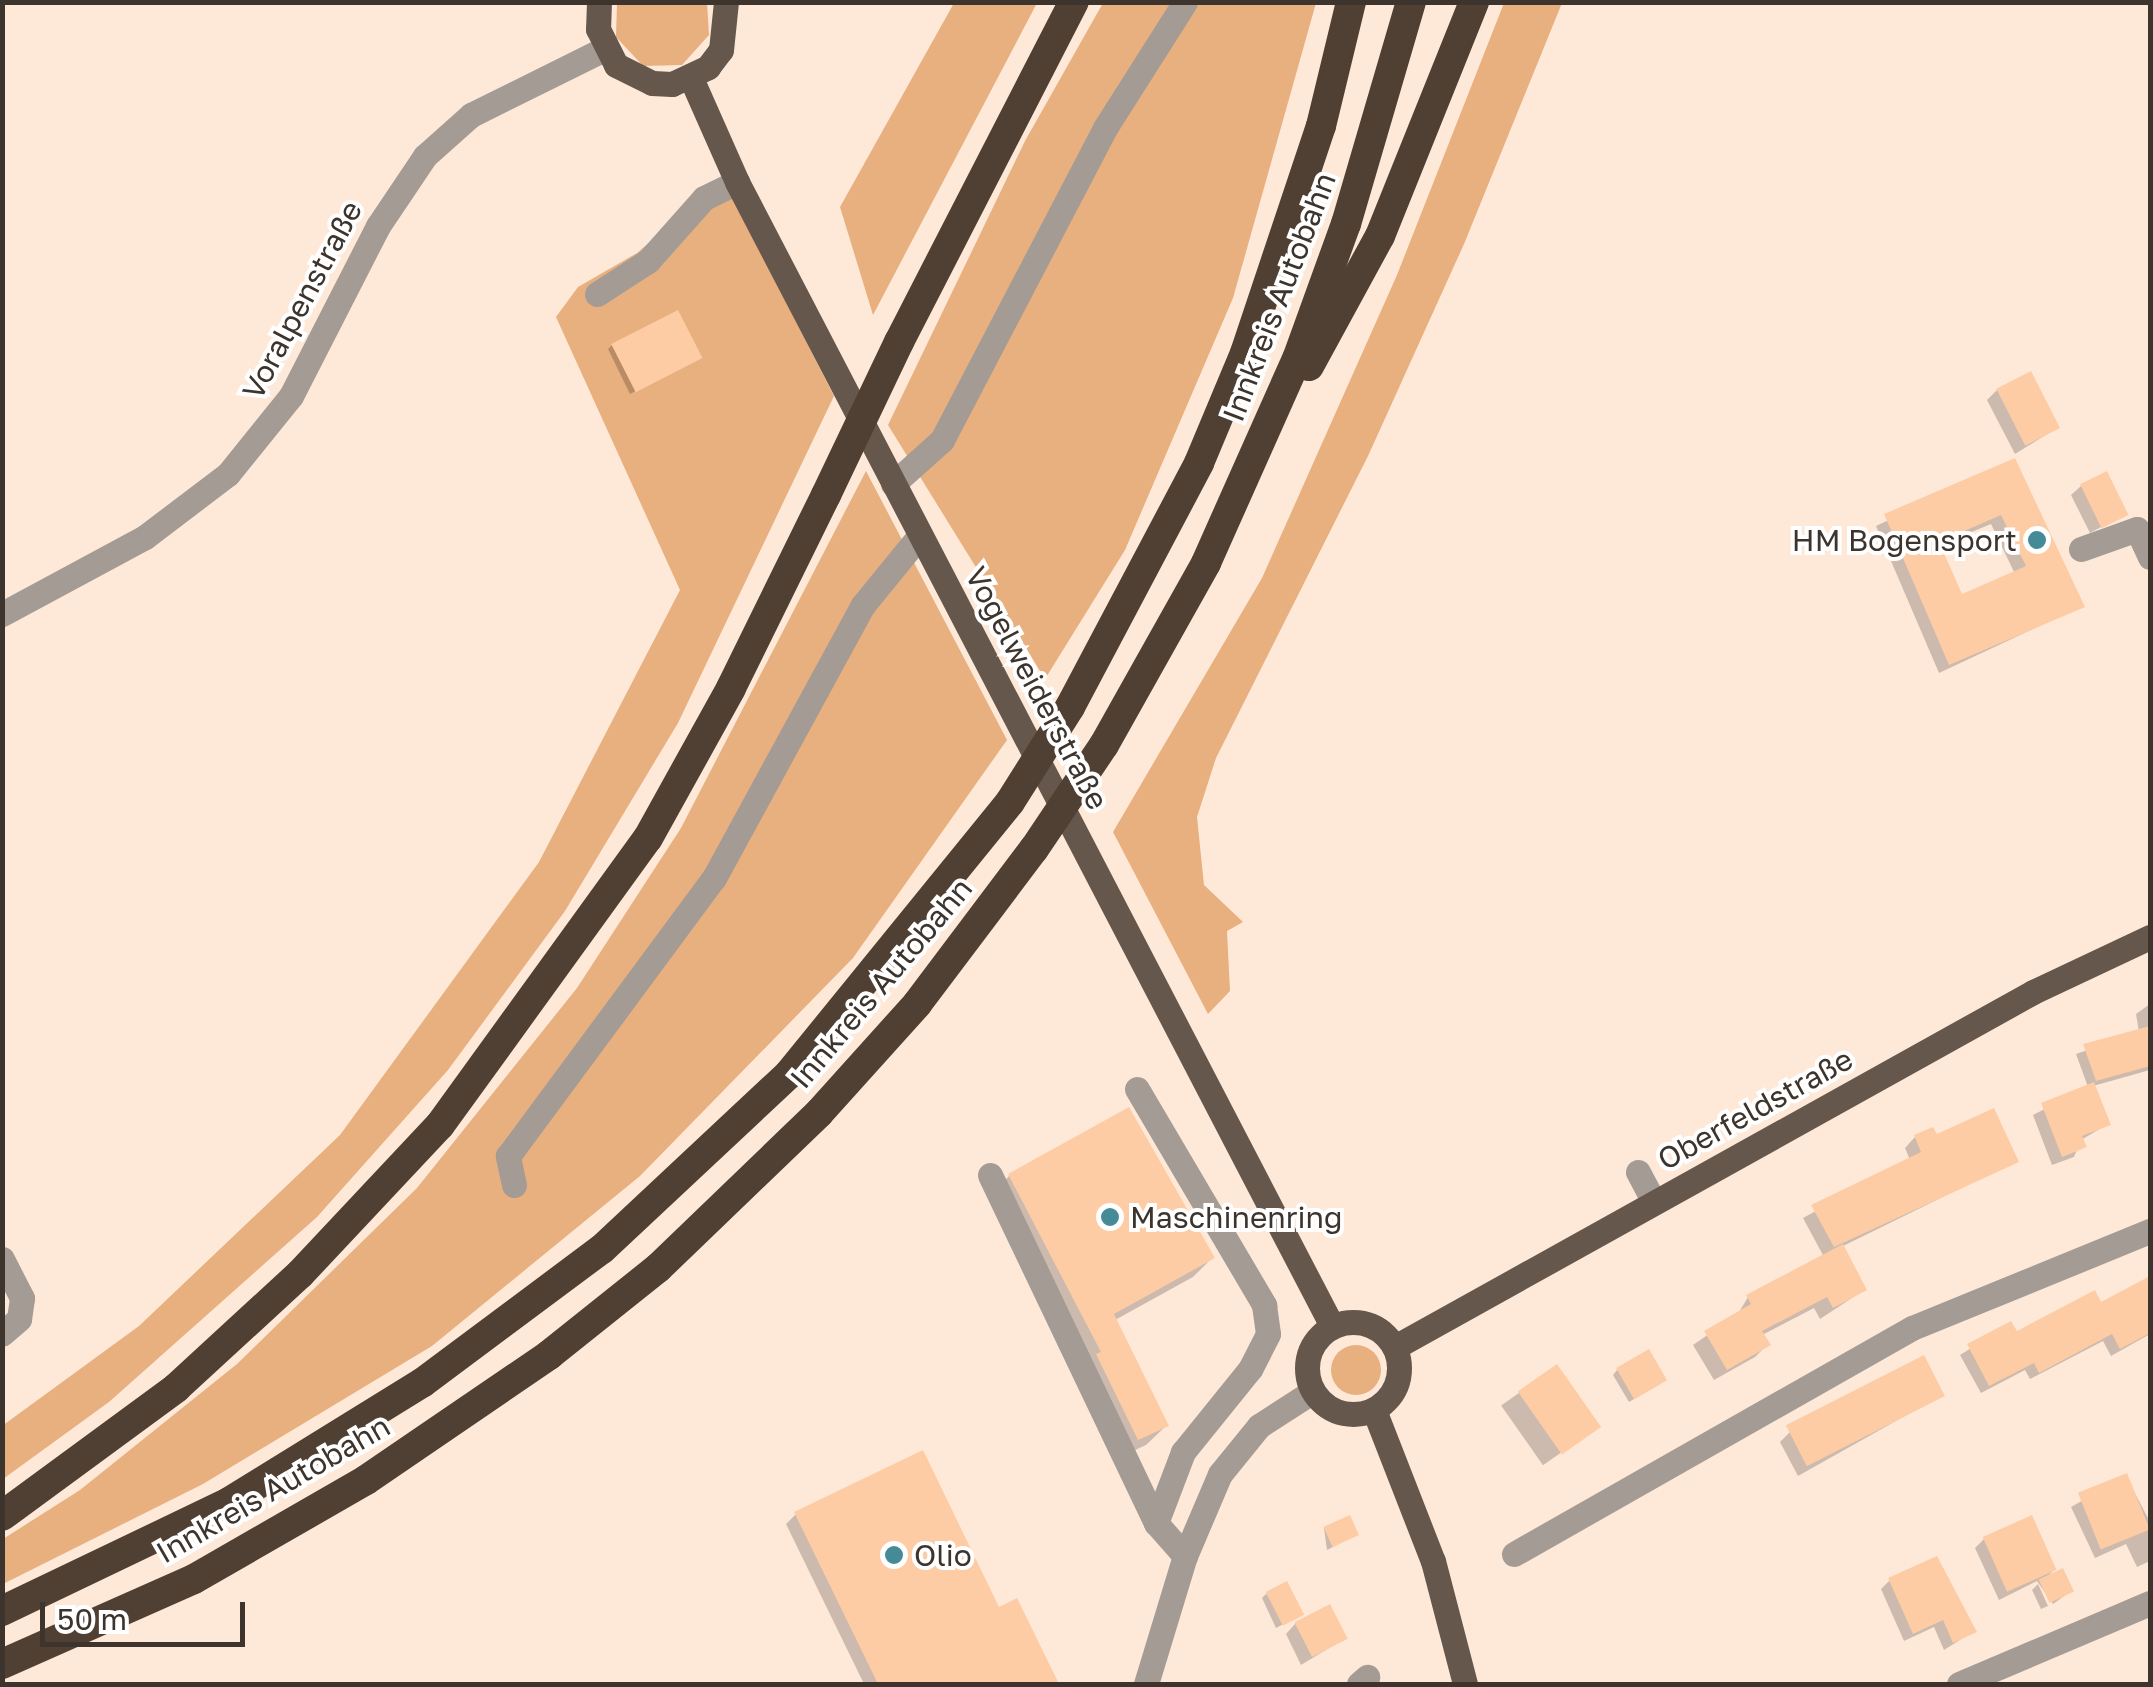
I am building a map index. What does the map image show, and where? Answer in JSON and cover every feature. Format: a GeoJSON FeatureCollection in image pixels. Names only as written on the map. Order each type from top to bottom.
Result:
{"type":"FeatureCollection","features":[{"type":"Feature","properties":{"kind":"highway"},"geometry":{"type":"LineString","coordinates":[[2,1516],[176,1388],[300,1274],[440,1126],[648,838],[731,688],[899,342],[1074,2]]}},
{"type":"Feature","properties":{"kind":"highway","name":"Innkreis Autobahn"},"geometry":{"type":"LineString","coordinates":[[2,1611],[229,1502],[422,1383],[602,1249],[789,1074],[1010,802],[1070,706],[1199,463],[1289,232],[1352,2]]}},
{"type":"Feature","properties":{"kind":"highway","name":"Innkreis Autobahn"},"geometry":{"type":"LineString","coordinates":[[2,1664],[194,1579],[366,1480],[549,1355],[658,1268],[819,1113],[917,1004],[1034,850],[1104,745],[1197,581],[1255,460],[1346,224],[1411,2]]}},
{"type":"Feature","properties":{"kind":"highway"},"geometry":{"type":"LineString","coordinates":[[1255,460],[1380,236],[1474,2]]}},
{"type":"Feature","properties":{"kind":"main road"},"geometry":{"type":"LineString","coordinates":[[599,2],[604,49],[616,65],[652,84],[691,78],[721,50],[726,2]]}},
{"type":"Feature","properties":{"kind":"main road","name":"Vogelweiderstraße"},"geometry":{"type":"LineString","coordinates":[[691,78],[738,182],[1332,1326]]}},
{"type":"Feature","properties":{"kind":"main road","name":"Oberfeldstraße"},"geometry":{"type":"LineString","coordinates":[[1395,1347],[2048,984],[2150,937]]}},
{"type":"Feature","properties":{"kind":"main road"},"geometry":{"type":"LineString","coordinates":[[1332,1326],[1374,1326],[1395,1347],[1395,1390],[1374,1410],[1333,1410],[1312,1390],[1308,1354],[1332,1326]]}},
{"type":"Feature","properties":{"kind":"main road"},"geometry":{"type":"LineString","coordinates":[[1374,1410],[1434,1560],[1466,1684]]}},
{"type":"Feature","properties":{"kind":"street"},"geometry":{"type":"LineString","coordinates":[[894,484],[942,440],[1105,128],[1185,2]]}},
{"type":"Feature","properties":{"kind":"street","name":"Voralpenstraße"},"geometry":{"type":"LineString","coordinates":[[2,614],[146,538],[228,474],[291,396],[378,226],[425,156],[470,115],[604,49]]}},
{"type":"Feature","properties":{"kind":"street"},"geometry":{"type":"LineString","coordinates":[[598,294],[648,261],[704,198],[738,182]]}},
{"type":"Feature","properties":{"kind":"street"},"geometry":{"type":"LineString","coordinates":[[2081,549],[2138,529],[2150,558]]}},
{"type":"Feature","properties":{"kind":"street"},"geometry":{"type":"LineString","coordinates":[[514,1185],[508,1156],[714,878],[863,605],[920,535]]}},
{"type":"Feature","properties":{"kind":"street"},"geometry":{"type":"LineString","coordinates":[[1136,1089],[1264,1305],[1268,1334],[1250,1369],[1183,1452],[1156,1524]]}},
{"type":"Feature","properties":{"kind":"street"},"geometry":{"type":"LineString","coordinates":[[1638,1172],[1654,1202]]}},
{"type":"Feature","properties":{"kind":"street"},"geometry":{"type":"LineString","coordinates":[[990,1176],[1156,1524],[1186,1556]]}},
{"type":"Feature","properties":{"kind":"street"},"geometry":{"type":"LineString","coordinates":[[1514,1554],[1912,1328],[2150,1231]]}},
{"type":"Feature","properties":{"kind":"street"},"geometry":{"type":"LineString","coordinates":[[2,1259],[22,1298],[19,1319],[2,1334]]}},
{"type":"Feature","properties":{"kind":"street"},"geometry":{"type":"LineString","coordinates":[[1146,1684],[1186,1556],[1238,1448],[1312,1390]]}},
{"type":"Feature","properties":{"kind":"street"},"geometry":{"type":"LineString","coordinates":[[1960,1684],[2150,1603]]}},
{"type":"Feature","properties":{"kind":"shaded area"},"geometry":{"type":"Polygon","coordinates":[[[617,2],[707,3],[709,35],[682,65],[643,66],[616,37],[617,2]]]}},
{"type":"Feature","properties":{"kind":"shaded area"},"geometry":{"type":"Polygon","coordinates":[[[954,3],[1037,3],[873,315],[840,207],[954,3]]]}},
{"type":"Feature","properties":{"kind":"shaded area"},"geometry":{"type":"Polygon","coordinates":[[[1103,3],[1316,3],[1233,298],[1125,550],[1045,679],[888,425],[1025,141],[1103,3]]]}},
{"type":"Feature","properties":{"kind":"shaded area"},"geometry":{"type":"Polygon","coordinates":[[[1504,3],[1562,3],[1464,244],[1368,456],[1216,758],[1197,817],[1204,885],[1243,922],[1227,931],[1230,991],[1208,1014],[1113,832],[1262,578],[1397,275],[1504,3]]]}},
{"type":"Feature","properties":{"kind":"shaded area"},"geometry":{"type":"Polygon","coordinates":[[[723,179],[834,396],[678,723],[565,911],[448,1070],[317,1217],[109,1402],[3,1479],[2,1426],[139,1326],[340,1135],[539,862],[680,590],[556,317],[578,287],[637,253],[723,179]]]}},
{"type":"Feature","properties":{"kind":"shaded area"},"geometry":{"type":"Polygon","coordinates":[[[866,471],[1007,740],[853,958],[640,1176],[432,1346],[203,1484],[3,1584],[3,1539],[80,1490],[237,1364],[417,1188],[577,988],[681,828],[866,471]]]}},
{"type":"Feature","properties":{"kind":"shaded area"},"geometry":{"type":"Polygon","coordinates":[[[1356,1345],[1374,1352],[1381,1370],[1374,1388],[1356,1395],[1338,1388],[1331,1370],[1338,1352],[1356,1345]]]}},
{"type":"Feature","properties":{"kind":"building"},"geometry":{"type":"Polygon","coordinates":[[[678,310],[703,358],[636,392],[611,344],[678,310]]]}},
{"type":"Feature","properties":{"kind":"building"},"geometry":{"type":"Polygon","coordinates":[[[2031,371],[2060,428],[2025,446],[1996,389],[2031,371]]]}},
{"type":"Feature","properties":{"kind":"building"},"geometry":{"type":"Polygon","coordinates":[[[2015,458],[2085,607],[1949,665],[1884,514],[2015,458]],[[2001,515],[1939,542],[1962,594],[2026,566],[2001,515]]]}},
{"type":"Feature","properties":{"kind":"building"},"geometry":{"type":"Polygon","coordinates":[[[2107,471],[2128,515],[2102,528],[2080,484],[2107,471]]]}},
{"type":"Feature","properties":{"kind":"building"},"geometry":{"type":"Polygon","coordinates":[[[2150,1026],[2150,1066],[2096,1081],[2083,1044],[2150,1026]]]}},
{"type":"Feature","properties":{"kind":"building"},"geometry":{"type":"Polygon","coordinates":[[[2094,1082],[2111,1125],[2082,1136],[2087,1147],[2062,1157],[2041,1103],[2094,1082]]]}},
{"type":"Feature","properties":{"kind":"building","name":"Maschinenring"},"geometry":{"type":"Polygon","coordinates":[[[1129,1107],[1215,1258],[1114,1314],[1169,1426],[1138,1440],[1096,1354],[1101,1352],[1008,1174],[1129,1107]]]}},
{"type":"Feature","properties":{"kind":"building"},"geometry":{"type":"Polygon","coordinates":[[[1994,1108],[2019,1162],[1834,1247],[1811,1205],[1921,1152],[1914,1135],[1933,1127],[1937,1134],[1994,1108]]]}},
{"type":"Feature","properties":{"kind":"building"},"geometry":{"type":"Polygon","coordinates":[[[1843,1244],[1867,1290],[1833,1308],[1827,1297],[1762,1331],[1771,1345],[1727,1370],[1704,1331],[1751,1304],[1746,1295],[1843,1244]]]}},
{"type":"Feature","properties":{"kind":"building"},"geometry":{"type":"Polygon","coordinates":[[[2150,1276],[2150,1333],[2120,1349],[2112,1334],[2039,1373],[2034,1363],[1989,1386],[1967,1344],[2011,1321],[2017,1331],[2095,1290],[2101,1302],[2150,1276]]]}},
{"type":"Feature","properties":{"kind":"building"},"geometry":{"type":"Polygon","coordinates":[[[1649,1349],[1667,1380],[1634,1399],[1616,1368],[1649,1349]]]}},
{"type":"Feature","properties":{"kind":"building"},"geometry":{"type":"Polygon","coordinates":[[[1924,1355],[1945,1396],[1807,1466],[1786,1425],[1924,1355]]]}},
{"type":"Feature","properties":{"kind":"building"},"geometry":{"type":"Polygon","coordinates":[[[1557,1364],[1601,1427],[1562,1455],[1518,1392],[1557,1364]]]}},
{"type":"Feature","properties":{"kind":"building","name":"Olio"},"geometry":{"type":"Polygon","coordinates":[[[923,1450],[999,1607],[1017,1598],[1059,1684],[878,1684],[794,1512],[923,1450]]]}},
{"type":"Feature","properties":{"kind":"building"},"geometry":{"type":"Polygon","coordinates":[[[2127,1473],[2150,1530],[2101,1549],[2078,1493],[2127,1473]]]}},
{"type":"Feature","properties":{"kind":"building"},"geometry":{"type":"Polygon","coordinates":[[[1350,1515],[1359,1535],[1332,1547],[1324,1527],[1350,1515]]]}},
{"type":"Feature","properties":{"kind":"building"},"geometry":{"type":"Polygon","coordinates":[[[2032,1515],[2056,1570],[2007,1592],[1983,1537],[2032,1515]]]}},
{"type":"Feature","properties":{"kind":"building"},"geometry":{"type":"Polygon","coordinates":[[[1937,1556],[1977,1632],[1953,1643],[1943,1620],[1913,1634],[1888,1578],[1937,1556]]]}},
{"type":"Feature","properties":{"kind":"building"},"geometry":{"type":"Polygon","coordinates":[[[2063,1568],[2074,1592],[2050,1603],[2039,1579],[2063,1568]]]}},
{"type":"Feature","properties":{"kind":"building"},"geometry":{"type":"Polygon","coordinates":[[[1287,1581],[1304,1615],[1283,1626],[1266,1592],[1287,1581]]]}},
{"type":"Feature","properties":{"kind":"building"},"geometry":{"type":"Polygon","coordinates":[[[1330,1604],[1348,1639],[1312,1657],[1294,1622],[1330,1604]]]}},
{"type":"Feature","properties":{"kind":"place","name":"HM Bogensport"},"geometry":{"type":"Point","coordinates":[2037,540]}},
{"type":"Feature","properties":{"kind":"place","name":"Maschinenring"},"geometry":{"type":"Point","coordinates":[1110,1217]}},
{"type":"Feature","properties":{"kind":"place","name":"Olio"},"geometry":{"type":"Point","coordinates":[894,1555]}}]}
